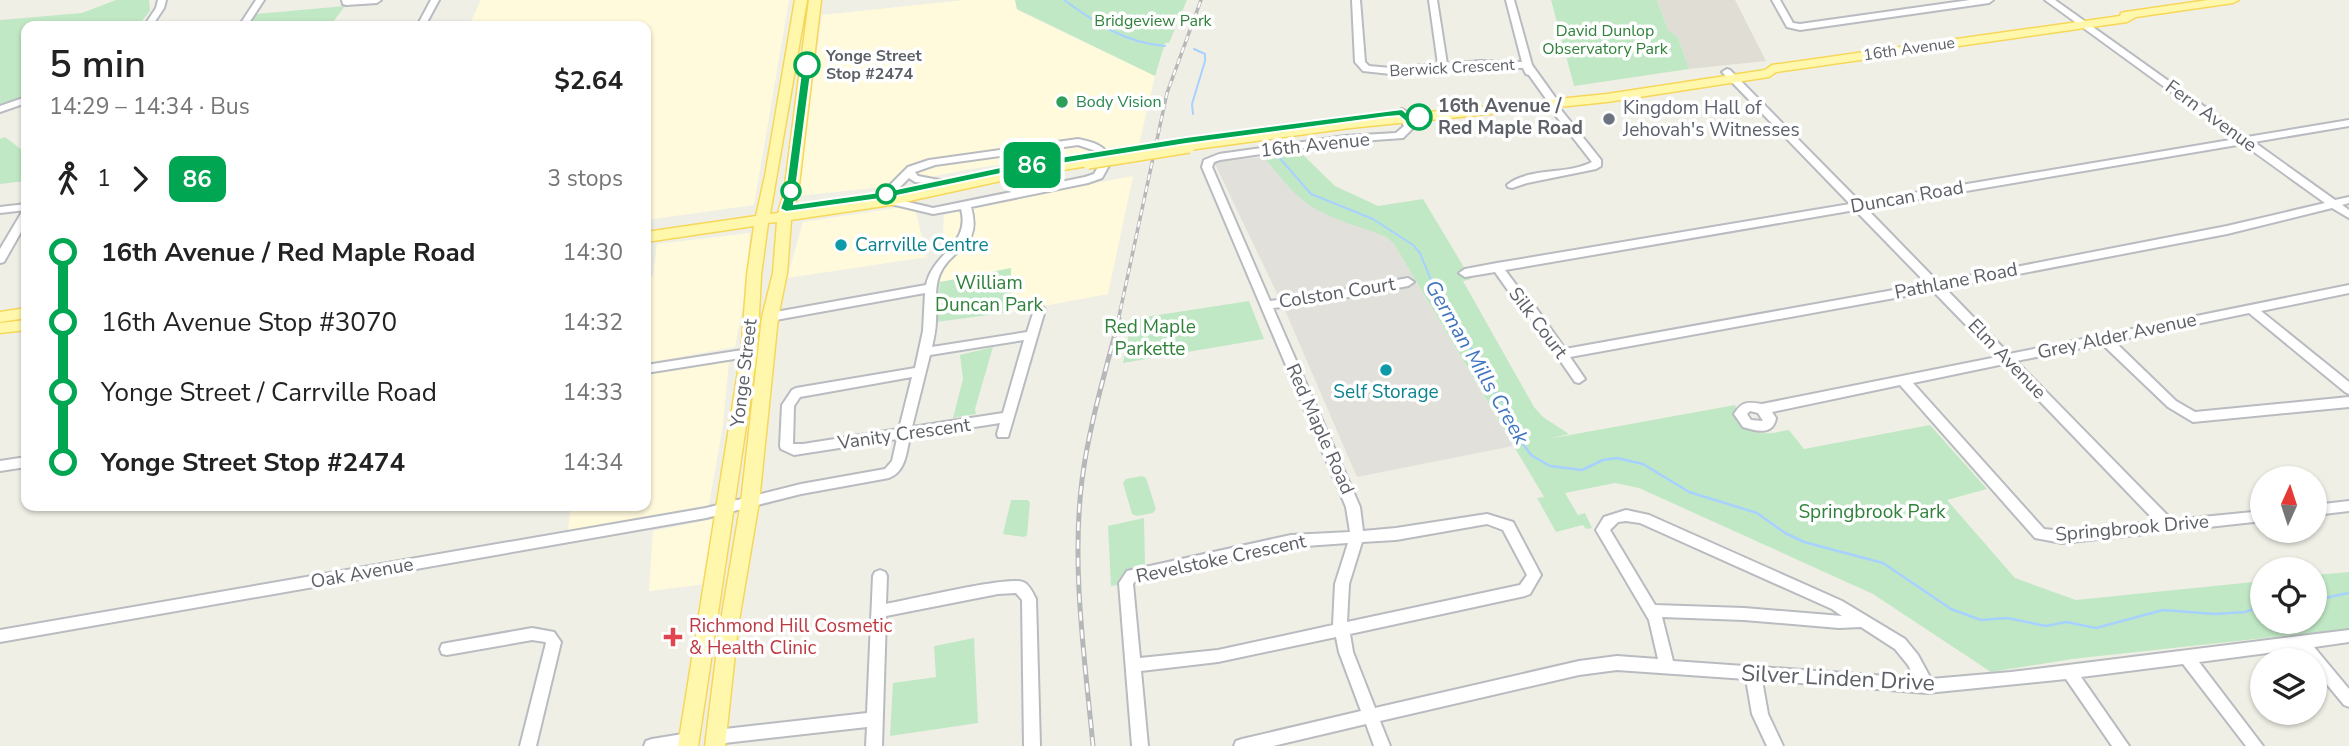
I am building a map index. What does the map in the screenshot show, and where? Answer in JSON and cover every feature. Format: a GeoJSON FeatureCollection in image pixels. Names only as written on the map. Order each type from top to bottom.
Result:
{"type":"FeatureCollection","features":[{"type":"Feature","properties":{"kind":"main road","name":"Yonge Street"},"geometry":{"type":"LineString","coordinates":[[689,743],[749,353],[754,275],[801,0]]}},
{"type":"Feature","properties":{"kind":"main road","name":"Yonge Street"},"geometry":{"type":"LineString","coordinates":[[715,741],[729,626],[750,502],[770,317],[780,273],[785,213],[791,194],[815,0]]}},
{"type":"Feature","properties":{"kind":"main road","name":"16th Avenue"},"geometry":{"type":"LineString","coordinates":[[764,215],[889,198],[1087,159],[1188,143],[1404,115],[1550,102],[1730,75],[1770,72],[1772,69],[2047,29],[2079,21],[2127,19],[2132,15],[2233,0]]}},
{"type":"Feature","properties":{"kind":"main road"},"geometry":{"type":"LineString","coordinates":[[651,227],[764,215]]}},
{"type":"Feature","properties":{"kind":"main road"},"geometry":{"type":"LineString","coordinates":[[651,236],[764,215]]}},
{"type":"Feature","properties":{"kind":"main road"},"geometry":{"type":"LineString","coordinates":[[0,317],[21,314]]}},
{"type":"Feature","properties":{"kind":"main road"},"geometry":{"type":"LineString","coordinates":[[0,328],[21,326]]}},
{"type":"Feature","properties":{"kind":"street"},"geometry":{"type":"LineString","coordinates":[[151,21],[162,0]]}},
{"type":"Feature","properties":{"kind":"street"},"geometry":{"type":"LineString","coordinates":[[246,21],[260,0]]}},
{"type":"Feature","properties":{"kind":"street"},"geometry":{"type":"LineString","coordinates":[[346,0],[377,0]]}},
{"type":"Feature","properties":{"kind":"street"},"geometry":{"type":"LineString","coordinates":[[424,21],[435,0]]}},
{"type":"Feature","properties":{"kind":"street","name":"Berwick Crescent"},"geometry":{"type":"LineString","coordinates":[[1356,0],[1362,67],[1372,71],[1489,64],[1527,65]]}},
{"type":"Feature","properties":{"kind":"street"},"geometry":{"type":"LineString","coordinates":[[1433,0],[1443,68]]}},
{"type":"Feature","properties":{"kind":"street","name":"Berwick Crescent"},"geometry":{"type":"LineString","coordinates":[[1510,0],[1529,75],[1597,162],[1596,166],[1524,180],[1512,185]]}},
{"type":"Feature","properties":{"kind":"street"},"geometry":{"type":"LineString","coordinates":[[1776,0],[1790,25],[1800,27],[1989,0]]}},
{"type":"Feature","properties":{"kind":"street","name":"Fern Avenue"},"geometry":{"type":"LineString","coordinates":[[2049,0],[2349,215]]}},
{"type":"Feature","properties":{"kind":"street","name":"Fern Avenue"},"geometry":{"type":"LineString","coordinates":[[2056,0],[2079,21]]}},
{"type":"Feature","properties":{"kind":"street","name":"Elm Avenue"},"geometry":{"type":"LineString","coordinates":[[1730,75],[2169,526]]}},
{"type":"Feature","properties":{"kind":"street"},"geometry":{"type":"LineString","coordinates":[[0,109],[21,102]]}},
{"type":"Feature","properties":{"kind":"street","name":"16th Avenue"},"geometry":{"type":"LineString","coordinates":[[1209,160],[1310,144],[1399,136],[1409,127],[1404,115]]}},
{"type":"Feature","properties":{"kind":"street","name":"Duncan Road"},"geometry":{"type":"LineString","coordinates":[[1465,273],[2349,122]]}},
{"type":"Feature","properties":{"kind":"street"},"geometry":{"type":"LineString","coordinates":[[1068,143],[1091,145],[1106,155],[1103,169],[1093,179],[933,211],[889,198],[910,172],[919,165],[933,162],[1068,143]]}},
{"type":"Feature","properties":{"kind":"street","name":"Red Maple Road"},"geometry":{"type":"LineString","coordinates":[[1209,160],[1207,167],[1345,483],[1353,507],[1357,536],[1339,601],[1342,628],[1346,652],[1382,746]]}},
{"type":"Feature","properties":{"kind":"street"},"geometry":{"type":"LineString","coordinates":[[910,172],[915,178],[937,188],[918,206]]}},
{"type":"Feature","properties":{"kind":"street","name":"Pathlane Road"},"geometry":{"type":"LineString","coordinates":[[1562,354],[2227,230],[2349,200]]}},
{"type":"Feature","properties":{"kind":"street"},"geometry":{"type":"LineString","coordinates":[[904,434],[931,319],[931,288],[935,271],[965,241],[969,219],[965,204]]}},
{"type":"Feature","properties":{"kind":"street"},"geometry":{"type":"LineString","coordinates":[[0,210],[21,208]]}},
{"type":"Feature","properties":{"kind":"street"},"geometry":{"type":"LineString","coordinates":[[0,259],[21,223]]}},
{"type":"Feature","properties":{"kind":"street","name":"Silk Court"},"geometry":{"type":"LineString","coordinates":[[1497,267],[1579,379]]}},
{"type":"Feature","properties":{"kind":"street","name":"Colston Court"},"geometry":{"type":"LineString","coordinates":[[1266,305],[1408,282]]}},
{"type":"Feature","properties":{"kind":"street"},"geometry":{"type":"LineString","coordinates":[[770,317],[931,288]]}},
{"type":"Feature","properties":{"kind":"street","name":"Grey Alder Avenue"},"geometry":{"type":"LineString","coordinates":[[1762,409],[2250,308],[2346,292]]}},
{"type":"Feature","properties":{"kind":"street"},"geometry":{"type":"LineString","coordinates":[[2250,308],[2349,389]]}},
{"type":"Feature","properties":{"kind":"street"},"geometry":{"type":"LineString","coordinates":[[1003,434],[1039,310]]}},
{"type":"Feature","properties":{"kind":"street"},"geometry":{"type":"LineString","coordinates":[[924,352],[1032,335]]}},
{"type":"Feature","properties":{"kind":"street"},"geometry":{"type":"LineString","coordinates":[[2104,339],[2172,404],[2193,417],[2349,402]]}},
{"type":"Feature","properties":{"kind":"street"},"geometry":{"type":"LineString","coordinates":[[651,368],[749,353]]}},
{"type":"Feature","properties":{"kind":"street","name":"Vanity Crescent"},"geometry":{"type":"LineString","coordinates":[[918,372],[796,393],[788,405],[786,446],[794,450],[977,424],[1008,416]]}},
{"type":"Feature","properties":{"kind":"street","name":"Springbrook Drive"},"geometry":{"type":"LineString","coordinates":[[1903,380],[2040,534],[2062,537],[2250,517]]}},
{"type":"Feature","properties":{"kind":"street","name":"Oak Avenue"},"geometry":{"type":"LineString","coordinates":[[0,636],[724,509],[801,489],[889,473],[898,463],[904,434]]}},
{"type":"Feature","properties":{"kind":"street"},"geometry":{"type":"LineString","coordinates":[[0,466],[21,463]]}},
{"type":"Feature","properties":{"kind":"street"},"geometry":{"type":"LineString","coordinates":[[2328,508],[2349,506]]}},
{"type":"Feature","properties":{"kind":"street"},"geometry":{"type":"LineString","coordinates":[[1667,667],[1661,632],[1652,611],[1603,530],[1604,524],[1610,519],[1632,515],[1644,519],[1820,597],[1907,651],[1927,686]]}},
{"type":"Feature","properties":{"kind":"street","name":"Revelstoke Crescent"},"geometry":{"type":"LineString","coordinates":[[1140,746],[1126,583],[1132,575],[1292,541],[1396,534],[1487,519],[1508,526],[1534,576],[1525,590],[1342,628]]}},
{"type":"Feature","properties":{"kind":"street"},"geometry":{"type":"LineString","coordinates":[[874,746],[881,611],[880,576]]}},
{"type":"Feature","properties":{"kind":"street"},"geometry":{"type":"LineString","coordinates":[[881,611],[998,588],[1020,587],[1026,592],[1029,599],[1032,746]]}},
{"type":"Feature","properties":{"kind":"street"},"geometry":{"type":"LineString","coordinates":[[1652,611],[1862,621]]}},
{"type":"Feature","properties":{"kind":"street"},"geometry":{"type":"LineString","coordinates":[[1134,665],[1218,656],[1342,628]]}},
{"type":"Feature","properties":{"kind":"street"},"geometry":{"type":"LineString","coordinates":[[447,649],[532,634],[549,636],[554,642],[528,746]]}},
{"type":"Feature","properties":{"kind":"street","name":"Silver Linden Drive"},"geometry":{"type":"LineString","coordinates":[[1372,718],[1579,668],[1617,663],[1927,686],[2349,636]]}},
{"type":"Feature","properties":{"kind":"street"},"geometry":{"type":"LineString","coordinates":[[2301,642],[2349,700]]}},
{"type":"Feature","properties":{"kind":"street"},"geometry":{"type":"LineString","coordinates":[[2188,657],[2255,746]]}},
{"type":"Feature","properties":{"kind":"street"},"geometry":{"type":"LineString","coordinates":[[2069,671],[2120,746]]}},
{"type":"Feature","properties":{"kind":"street"},"geometry":{"type":"LineString","coordinates":[[1753,674],[1760,714],[1774,746]]}},
{"type":"Feature","properties":{"kind":"street"},"geometry":{"type":"LineString","coordinates":[[1242,746],[1372,718]]}},
{"type":"Feature","properties":{"kind":"street"},"geometry":{"type":"LineString","coordinates":[[715,741],[876,719]]}},
{"type":"Feature","properties":{"kind":"street"},"geometry":{"type":"LineString","coordinates":[[652,746],[689,743]]}},
{"type":"Feature","properties":{"kind":"shaded area"},"geometry":{"type":"Polygon","coordinates":[[[481,0],[789,0],[754,205],[651,219],[651,21],[471,21],[481,0]]]}},
{"type":"Feature","properties":{"kind":"shaded area"},"geometry":{"type":"Polygon","coordinates":[[[964,0],[1015,0],[1017,10],[1155,76],[1139,145],[970,169],[883,187],[797,196],[822,15],[964,0]]]}},
{"type":"Feature","properties":{"kind":"shaded area"},"geometry":{"type":"Polygon","coordinates":[[[1657,0],[1735,0],[1766,61],[1689,69],[1678,37],[1668,30],[1657,0]]]}},
{"type":"Feature","properties":{"kind":"shaded area"},"geometry":{"type":"Polygon","coordinates":[[[1263,157],[1281,177],[1394,244],[1513,446],[1357,477],[1284,308],[1214,162],[1263,157]]]}},
{"type":"Feature","properties":{"kind":"shaded area"},"geometry":{"type":"Polygon","coordinates":[[[1133,176],[1108,294],[1011,312],[1010,269],[940,282],[944,215],[1011,199],[1133,176]]]}},
{"type":"Feature","properties":{"kind":"shaded area"},"geometry":{"type":"Polygon","coordinates":[[[896,208],[915,209],[927,257],[787,278],[803,222],[896,208]]]}},
{"type":"Feature","properties":{"kind":"shaded area"},"geometry":{"type":"Polygon","coordinates":[[[750,233],[745,295],[735,347],[651,362],[651,276],[657,244],[750,233]]]}},
{"type":"Feature","properties":{"kind":"shaded area"},"geometry":{"type":"Polygon","coordinates":[[[729,361],[723,425],[709,505],[568,530],[570,511],[651,511],[651,372],[729,361]]]}},
{"type":"Feature","properties":{"kind":"shaded area"},"geometry":{"type":"Polygon","coordinates":[[[714,519],[705,584],[649,591],[653,531],[714,519]]]}},
{"type":"Feature","properties":{"kind":"green space"},"geometry":{"type":"Polygon","coordinates":[[[116,0],[149,0],[150,11],[142,21],[21,21],[21,98],[0,105],[0,20],[82,13],[116,0]]]}},
{"type":"Feature","properties":{"kind":"green space","name":"Bridgeview Park"},"geometry":{"type":"Polygon","coordinates":[[[1015,0],[1187,0],[1169,43],[1165,43],[1155,76],[1017,9],[1015,0]]]}},
{"type":"Feature","properties":{"kind":"green space","name":"David Dunlop Observatory Park"},"geometry":{"type":"Polygon","coordinates":[[[1551,0],[1657,0],[1668,30],[1678,37],[1689,69],[1574,86],[1551,0]]]}},
{"type":"Feature","properties":{"kind":"green space"},"geometry":{"type":"Polygon","coordinates":[[[345,6],[334,21],[251,21],[256,14],[345,6]]]}},
{"type":"Feature","properties":{"kind":"green space"},"geometry":{"type":"Polygon","coordinates":[[[5,137],[21,149],[21,182],[0,184],[0,139],[5,137]]]}},
{"type":"Feature","properties":{"kind":"green space","name":"Springbrook Park"},"geometry":{"type":"Polygon","coordinates":[[[1300,152],[1335,186],[1378,206],[1423,199],[1471,279],[1463,281],[1534,407],[1543,417],[1569,434],[1548,439],[1735,405],[1749,429],[1762,433],[1789,430],[1804,449],[1930,425],[1987,489],[1947,500],[2015,578],[2076,600],[2250,582],[2250,634],[2303,634],[2072,659],[1991,672],[1873,594],[1639,488],[1615,483],[1565,493],[1578,515],[1585,513],[1592,528],[1586,529],[1583,525],[1556,532],[1537,498],[1544,497],[1394,244],[1386,237],[1331,217],[1306,203],[1263,157],[1300,152]]]}},
{"type":"Feature","properties":{"kind":"green space","name":"William Duncan Park"},"geometry":{"type":"Polygon","coordinates":[[[1011,268],[1011,312],[936,322],[940,282],[1011,268]]]}},
{"type":"Feature","properties":{"kind":"green space","name":"Red Maple Parkette"},"geometry":{"type":"Polygon","coordinates":[[[1249,301],[1264,339],[1123,363],[1132,319],[1249,301]]]}},
{"type":"Feature","properties":{"kind":"green space"},"geometry":{"type":"Polygon","coordinates":[[[993,347],[975,409],[976,414],[953,418],[963,379],[960,355],[993,347]]]}},
{"type":"Feature","properties":{"kind":"green space"},"geometry":{"type":"Polygon","coordinates":[[[1142,476],[1146,478],[1156,509],[1153,513],[1137,516],[1132,514],[1123,483],[1126,479],[1142,476]]]}},
{"type":"Feature","properties":{"kind":"green space"},"geometry":{"type":"Polygon","coordinates":[[[1011,500],[1030,502],[1027,535],[1024,537],[1003,534],[1011,500]]]}},
{"type":"Feature","properties":{"kind":"green space"},"geometry":{"type":"Polygon","coordinates":[[[1144,518],[1145,566],[1127,571],[1117,585],[1111,586],[1108,526],[1144,518]]]}},
{"type":"Feature","properties":{"kind":"green space","name":"Springbrook Park"},"geometry":{"type":"Polygon","coordinates":[[[2349,572],[2349,629],[2327,631],[2327,574],[2349,572]]]}},
{"type":"Feature","properties":{"kind":"green space"},"geometry":{"type":"Polygon","coordinates":[[[974,638],[978,723],[890,736],[893,683],[936,677],[934,646],[974,638]]]}},
{"type":"Feature","properties":{"kind":"waterway","name":"German Mills Creek"},"geometry":{"type":"LineString","coordinates":[[1064,0],[1099,24],[1124,36],[1165,46]]}},
{"type":"Feature","properties":{"kind":"waterway","name":"German Mills Creek"},"geometry":{"type":"LineString","coordinates":[[1193,114],[1192,104],[1205,61],[1205,54],[1194,49]]}},
{"type":"Feature","properties":{"kind":"waterway","name":"German Mills Creek"},"geometry":{"type":"LineString","coordinates":[[1277,155],[1311,194],[1373,219],[1413,245],[1420,253],[1440,302],[1455,321]]}},
{"type":"Feature","properties":{"kind":"waterway","name":"German Mills Creek"},"geometry":{"type":"LineString","coordinates":[[1454,319],[1467,336],[1477,367],[1509,410],[1521,441],[1531,455],[1550,466],[1582,470],[1603,460],[1617,458],[1643,464],[1689,492],[1757,513],[1785,533],[1804,542],[1883,563],[1951,609],[1981,620],[2007,618],[2046,626],[2066,622],[2096,628],[2163,610],[2215,614],[2250,610]]}},
{"type":"Feature","properties":{"kind":"waterway","name":"German Mills Creek"},"geometry":{"type":"LineString","coordinates":[[2327,598],[2349,593]]}},
{"type":"Feature","properties":{"kind":"railway"},"geometry":{"type":"LineString","coordinates":[[1118,321],[1167,93],[1201,0]]}},
{"type":"Feature","properties":{"kind":"railway"},"geometry":{"type":"LineString","coordinates":[[1093,746],[1080,613],[1079,513],[1089,440],[1119,319]]}},
{"type":"Feature","properties":{"kind":"bus line","name":"86"},"geometry":{"type":"LineString","coordinates":[[807,65],[791,194],[786,209],[887,194],[1010,168],[1186,140],[1402,112],[1406,118],[1419,117]]}},
{"type":"Feature","properties":{"kind":"place","name":"Yonge Street Stop #2474"},"geometry":{"type":"Point","coordinates":[807,65]}},
{"type":"Feature","properties":{"kind":"place","name":"Body Vision"},"geometry":{"type":"Point","coordinates":[1062,102]}},
{"type":"Feature","properties":{"kind":"place","name":"16th Avenue / Red Maple Road"},"geometry":{"type":"Point","coordinates":[1419,117]}},
{"type":"Feature","properties":{"kind":"place","name":"Kingdom Hall of Jehovah's Witnesses"},"geometry":{"type":"Point","coordinates":[1609,119]}},
{"type":"Feature","properties":{"kind":"place","name":"Carrville Centre"},"geometry":{"type":"Point","coordinates":[841,245]}},
{"type":"Feature","properties":{"kind":"place","name":"Self Storage"},"geometry":{"type":"Point","coordinates":[1386,370]}},
{"type":"Feature","properties":{"kind":"place","name":"Richmond Hill Cosmetic & Health Clinic"},"geometry":{"type":"Point","coordinates":[673,637]}}]}
